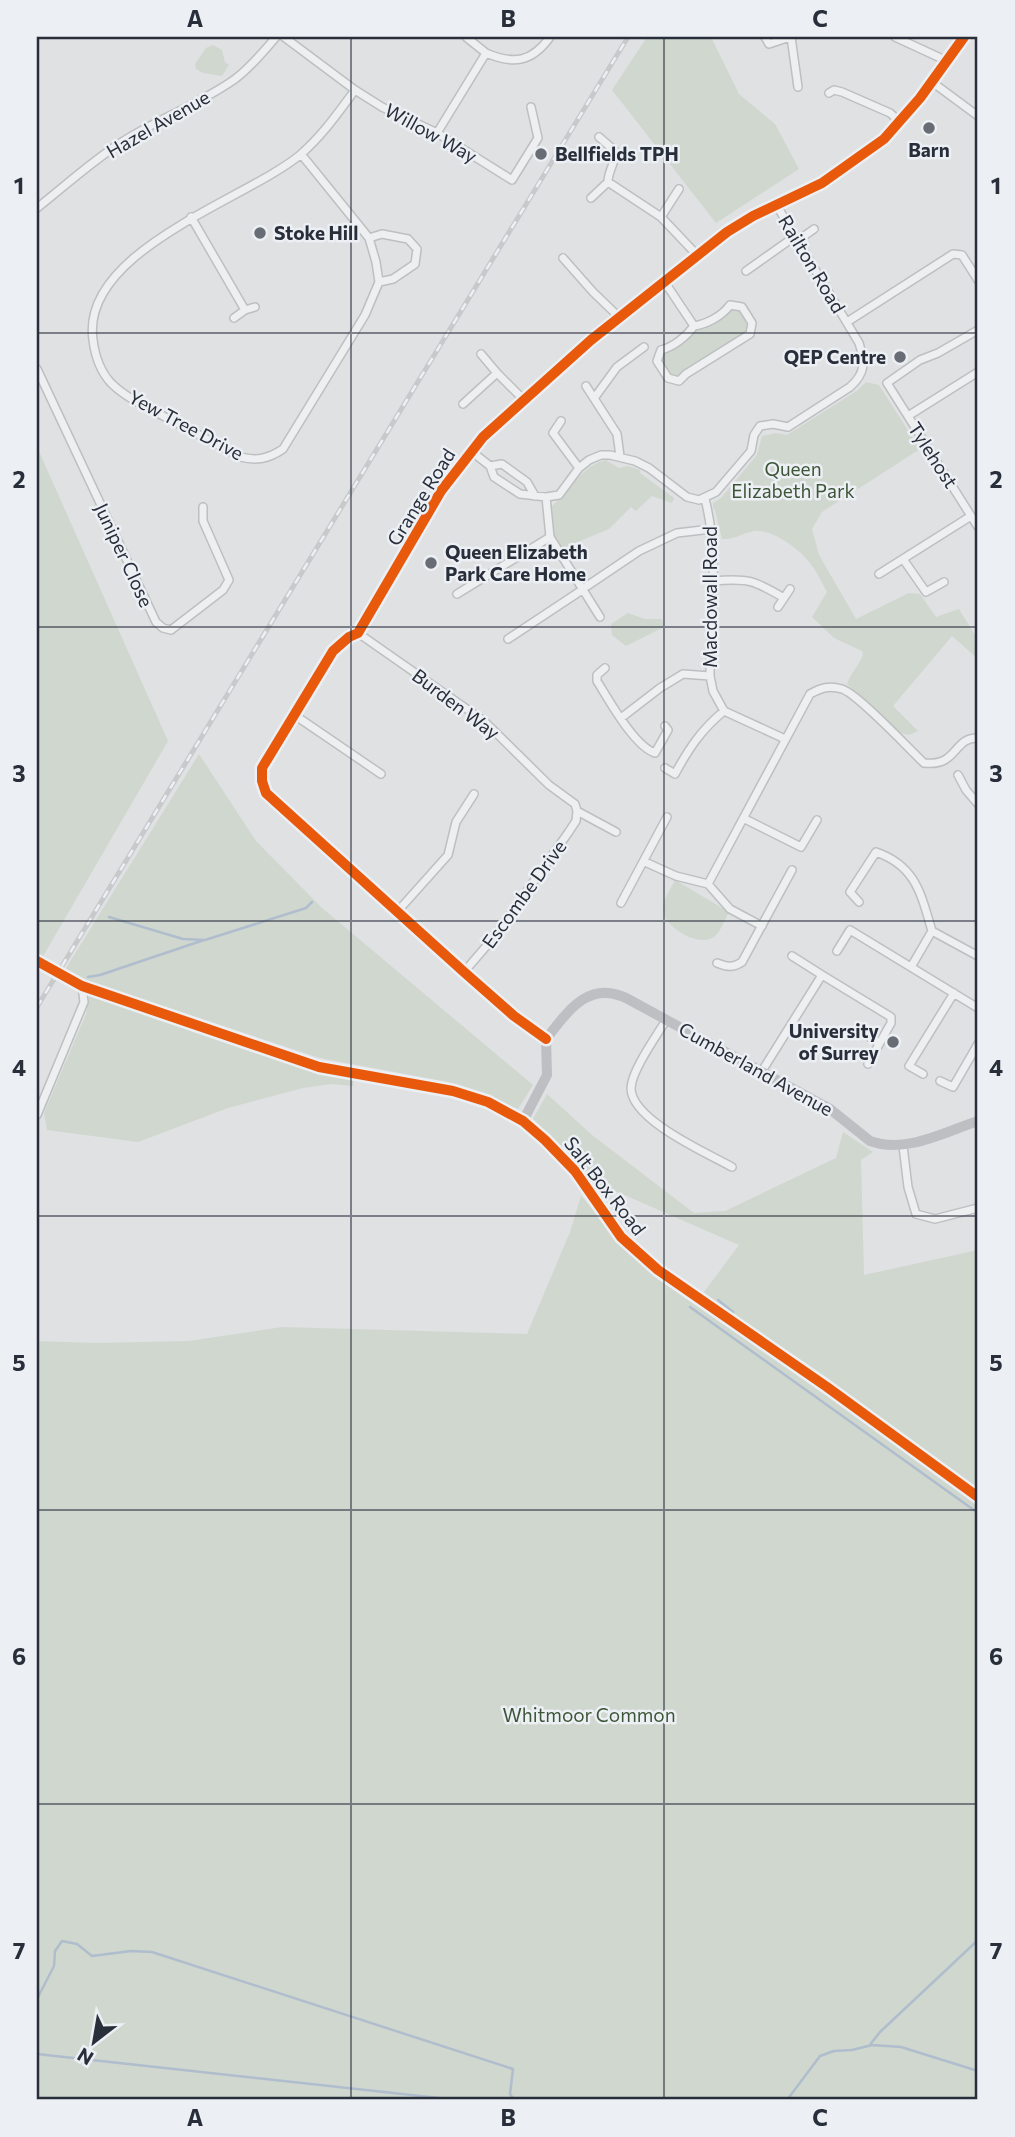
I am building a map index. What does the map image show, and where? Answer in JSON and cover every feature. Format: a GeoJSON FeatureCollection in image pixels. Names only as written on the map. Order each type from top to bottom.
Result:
{"type":"FeatureCollection","features":[{"type":"Feature","properties":{"kind":"street","name":"Hazel Avenue"},"geometry":{"type":"LineString","coordinates":[[37,208],[119,144],[235,79],[276,37]]}},
{"type":"Feature","properties":{"kind":"street","name":"Willow Way"},"geometry":{"type":"LineString","coordinates":[[285,37],[355,90],[382,107],[437,133],[512,180],[538,138],[531,107]]}},
{"type":"Feature","properties":{"kind":"street"},"geometry":{"type":"LineString","coordinates":[[466,37],[486,52],[513,61],[532,56],[550,37]]}},
{"type":"Feature","properties":{"kind":"street"},"geometry":{"type":"LineString","coordinates":[[765,37],[769,44],[790,37],[798,87]]}},
{"type":"Feature","properties":{"kind":"street"},"geometry":{"type":"LineString","coordinates":[[895,37],[947,61]]}},
{"type":"Feature","properties":{"kind":"street","name":"Grange Road"},"geometry":{"type":"LineString","coordinates":[[546,1039],[514,1016],[266,793],[262,768],[333,651],[358,633],[441,491],[471,451],[524,400],[619,317],[727,232],[835,175],[884,139],[932,82],[964,37]]}},
{"type":"Feature","properties":{"kind":"street"},"geometry":{"type":"LineString","coordinates":[[437,133],[486,52]]}},
{"type":"Feature","properties":{"kind":"street"},"geometry":{"type":"LineString","coordinates":[[932,82],[978,116]]}},
{"type":"Feature","properties":{"kind":"street"},"geometry":{"type":"LineString","coordinates":[[829,93],[834,89],[842,92],[890,113],[900,122]]}},
{"type":"Feature","properties":{"kind":"street","name":"Yew Tree Drive"},"geometry":{"type":"LineString","coordinates":[[355,90],[332,121],[301,154],[250,187],[191,218],[154,243],[104,289],[93,313],[94,350],[99,366],[128,397],[240,457],[255,460],[270,457],[283,449],[365,315],[379,282]]}},
{"type":"Feature","properties":{"kind":"street"},"geometry":{"type":"LineString","coordinates":[[590,198],[608,182],[608,174],[616,159],[615,151],[599,137]]}},
{"type":"Feature","properties":{"kind":"street"},"geometry":{"type":"LineString","coordinates":[[301,154],[369,237],[379,282],[393,279],[415,264],[417,249],[408,239],[382,234],[369,237]]}},
{"type":"Feature","properties":{"kind":"street"},"geometry":{"type":"LineString","coordinates":[[608,182],[661,217],[697,255]]}},
{"type":"Feature","properties":{"kind":"street"},"geometry":{"type":"LineString","coordinates":[[661,217],[679,190]]}},
{"type":"Feature","properties":{"kind":"street","name":"Railton Road"},"geometry":{"type":"LineString","coordinates":[[705,499],[716,492],[751,451],[756,430],[760,426],[773,424],[788,427],[859,380],[865,365],[859,343],[777,206]]}},
{"type":"Feature","properties":{"kind":"street"},"geometry":{"type":"LineString","coordinates":[[191,218],[245,310]]}},
{"type":"Feature","properties":{"kind":"street"},"geometry":{"type":"LineString","coordinates":[[746,271],[814,229]]}},
{"type":"Feature","properties":{"kind":"street","name":"Railton Road"},"geometry":{"type":"LineString","coordinates":[[847,322],[953,254],[962,255],[978,280]]}},
{"type":"Feature","properties":{"kind":"street"},"geometry":{"type":"LineString","coordinates":[[563,258],[619,317]]}},
{"type":"Feature","properties":{"kind":"street"},"geometry":{"type":"LineString","coordinates":[[664,281],[694,327]]}},
{"type":"Feature","properties":{"kind":"street"},"geometry":{"type":"LineString","coordinates":[[730,305],[742,307],[752,323],[750,334],[679,381],[668,378],[657,361],[661,350],[668,348],[694,327],[726,310],[730,305]]}},
{"type":"Feature","properties":{"kind":"street"},"geometry":{"type":"LineString","coordinates":[[234,318],[255,307]]}},
{"type":"Feature","properties":{"kind":"street","name":"Tylehost"},"geometry":{"type":"LineString","coordinates":[[978,330],[920,360],[887,383],[978,527]]}},
{"type":"Feature","properties":{"kind":"street"},"geometry":{"type":"LineString","coordinates":[[595,397],[617,367],[644,347]]}},
{"type":"Feature","properties":{"kind":"street"},"geometry":{"type":"LineString","coordinates":[[481,354],[524,400]]}},
{"type":"Feature","properties":{"kind":"street","name":"Juniper Close"},"geometry":{"type":"LineString","coordinates":[[37,369],[156,622],[163,628],[171,630],[223,590],[229,580],[203,521],[203,508]]}},
{"type":"Feature","properties":{"kind":"street"},"geometry":{"type":"LineString","coordinates":[[908,416],[978,372]]}},
{"type":"Feature","properties":{"kind":"street"},"geometry":{"type":"LineString","coordinates":[[463,404],[497,373]]}},
{"type":"Feature","properties":{"kind":"street"},"geometry":{"type":"LineString","coordinates":[[586,386],[617,434],[620,456]]}},
{"type":"Feature","properties":{"kind":"street"},"geometry":{"type":"LineString","coordinates":[[561,421],[553,433],[579,468]]}},
{"type":"Feature","properties":{"kind":"street"},"geometry":{"type":"LineString","coordinates":[[471,451],[490,466],[494,477],[520,494],[547,497],[559,495],[579,468],[601,455],[620,456],[649,468],[687,497],[705,499]]}},
{"type":"Feature","properties":{"kind":"street"},"geometry":{"type":"LineString","coordinates":[[490,466],[502,464],[527,482],[535,496]]}},
{"type":"Feature","properties":{"kind":"street"},"geometry":{"type":"LineString","coordinates":[[547,497],[546,515],[550,537],[585,588],[600,617]]}},
{"type":"Feature","properties":{"kind":"street","name":"Macdowall Road"},"geometry":{"type":"LineString","coordinates":[[705,499],[711,529],[713,581],[710,676],[713,691],[724,710]]}},
{"type":"Feature","properties":{"kind":"street"},"geometry":{"type":"LineString","coordinates":[[879,574],[971,516]]}},
{"type":"Feature","properties":{"kind":"street"},"geometry":{"type":"LineString","coordinates":[[508,639],[639,551],[677,533],[711,529]]}},
{"type":"Feature","properties":{"kind":"street"},"geometry":{"type":"LineString","coordinates":[[457,594],[550,537]]}},
{"type":"Feature","properties":{"kind":"street"},"geometry":{"type":"LineString","coordinates":[[904,559],[926,592],[944,582]]}},
{"type":"Feature","properties":{"kind":"street"},"geometry":{"type":"LineString","coordinates":[[713,581],[756,581],[784,598]]}},
{"type":"Feature","properties":{"kind":"street"},"geometry":{"type":"LineString","coordinates":[[778,607],[790,589]]}},
{"type":"Feature","properties":{"kind":"street","name":"Burden Way"},"geometry":{"type":"LineString","coordinates":[[358,633],[484,721],[549,785],[575,804],[577,811],[617,832]]}},
{"type":"Feature","properties":{"kind":"street"},"geometry":{"type":"LineString","coordinates":[[605,668],[597,675],[597,681],[646,750],[654,753],[668,730],[665,726]]}},
{"type":"Feature","properties":{"kind":"street"},"geometry":{"type":"LineString","coordinates":[[621,718],[683,674],[710,676]]}},
{"type":"Feature","properties":{"kind":"street"},"geometry":{"type":"LineString","coordinates":[[708,884],[810,694],[823,687],[850,693],[924,763],[937,764],[949,758],[965,740],[978,738]]}},
{"type":"Feature","properties":{"kind":"street"},"geometry":{"type":"LineString","coordinates":[[664,768],[675,774],[695,739],[705,726],[724,710],[785,739]]}},
{"type":"Feature","properties":{"kind":"street"},"geometry":{"type":"LineString","coordinates":[[293,714],[381,774]]}},
{"type":"Feature","properties":{"kind":"street"},"geometry":{"type":"LineString","coordinates":[[958,775],[978,804]]}},
{"type":"Feature","properties":{"kind":"street"},"geometry":{"type":"LineString","coordinates":[[397,912],[448,855],[456,822],[474,794]]}},
{"type":"Feature","properties":{"kind":"street","name":"Escombe Drive"},"geometry":{"type":"LineString","coordinates":[[464,972],[495,936],[568,833],[576,821],[577,811]]}},
{"type":"Feature","properties":{"kind":"street"},"geometry":{"type":"LineString","coordinates":[[621,903],[667,817]]}},
{"type":"Feature","properties":{"kind":"street"},"geometry":{"type":"LineString","coordinates":[[745,819],[801,847],[817,820]]}},
{"type":"Feature","properties":{"kind":"street"},"geometry":{"type":"LineString","coordinates":[[859,902],[850,892],[876,852],[886,856],[905,868],[919,887],[932,931],[978,956]]}},
{"type":"Feature","properties":{"kind":"street"},"geometry":{"type":"LineString","coordinates":[[645,862],[676,876],[708,884],[730,909],[762,926]]}},
{"type":"Feature","properties":{"kind":"street"},"geometry":{"type":"LineString","coordinates":[[717,963],[735,967],[742,962],[792,870]]}},
{"type":"Feature","properties":{"kind":"street"},"geometry":{"type":"LineString","coordinates":[[836,951],[850,930],[978,1008]]}},
{"type":"Feature","properties":{"kind":"street"},"geometry":{"type":"LineString","coordinates":[[911,967],[932,931]]}},
{"type":"Feature","properties":{"kind":"street"},"geometry":{"type":"LineString","coordinates":[[792,956],[891,1017],[891,1023],[868,1064]]}},
{"type":"Feature","properties":{"kind":"street","name":"Salt Box Road"},"geometry":{"type":"LineString","coordinates":[[37,961],[82,986],[318,1067],[453,1091],[488,1102],[523,1121],[575,1171],[621,1237],[658,1270],[827,1387],[978,1497]]}},
{"type":"Feature","properties":{"kind":"street"},"geometry":{"type":"LineString","coordinates":[[762,1071],[822,975]]}},
{"type":"Feature","properties":{"kind":"street"},"geometry":{"type":"LineString","coordinates":[[37,1115],[83,1002],[82,986]]}},
{"type":"Feature","properties":{"kind":"street","name":"Cumberland Avenue"},"geometry":{"type":"LineString","coordinates":[[546,1039],[572,1009],[596,992],[620,995],[830,1109],[870,1141],[888,1146],[903,1146],[978,1121]]}},
{"type":"Feature","properties":{"kind":"street"},"geometry":{"type":"LineString","coordinates":[[923,1074],[909,1066],[954,993]]}},
{"type":"Feature","properties":{"kind":"street"},"geometry":{"type":"LineString","coordinates":[[666,1020],[634,1077],[631,1092],[644,1113],[662,1128],[732,1167]]}},
{"type":"Feature","properties":{"kind":"street"},"geometry":{"type":"LineString","coordinates":[[861,1032],[879,1043]]}},
{"type":"Feature","properties":{"kind":"street"},"geometry":{"type":"LineString","coordinates":[[523,1121],[547,1075],[546,1039]]}},
{"type":"Feature","properties":{"kind":"street"},"geometry":{"type":"LineString","coordinates":[[940,1081],[953,1087],[978,1044]]}},
{"type":"Feature","properties":{"kind":"street"},"geometry":{"type":"LineString","coordinates":[[903,1146],[908,1187],[916,1214],[935,1219],[978,1208]]}},
{"type":"Feature","properties":{"kind":"green space"},"geometry":{"type":"Polygon","coordinates":[[[647,37],[711,37],[739,94],[775,124],[799,169],[716,223],[612,90],[647,37]]]}},
{"type":"Feature","properties":{"kind":"green space"},"geometry":{"type":"Polygon","coordinates":[[[213,45],[222,50],[225,62],[229,65],[222,76],[196,69],[195,64],[206,48],[213,45]]]}},
{"type":"Feature","properties":{"kind":"green space"},"geometry":{"type":"Polygon","coordinates":[[[730,309],[740,310],[749,324],[747,332],[716,350],[713,356],[694,363],[679,377],[669,375],[661,363],[663,352],[682,344],[696,329],[704,329],[730,309]]]}},
{"type":"Feature","properties":{"kind":"green space","name":"Queen Elizabeth Park"},"geometry":{"type":"Polygon","coordinates":[[[866,382],[879,385],[920,449],[822,512],[812,529],[819,555],[856,619],[909,593],[920,594],[936,617],[959,609],[978,640],[978,659],[952,636],[893,706],[918,731],[909,735],[901,733],[847,684],[863,654],[862,651],[834,638],[812,617],[827,592],[810,563],[792,546],[769,533],[754,531],[722,539],[713,508],[713,503],[721,498],[757,455],[762,436],[776,433],[787,435],[858,390],[866,382]]]}},
{"type":"Feature","properties":{"kind":"green space"},"geometry":{"type":"Polygon","coordinates":[[[37,447],[168,741],[42,958],[37,955],[37,447]]]}},
{"type":"Feature","properties":{"kind":"green space"},"geometry":{"type":"Polygon","coordinates":[[[606,460],[619,468],[628,466],[640,470],[640,473],[674,498],[672,503],[652,496],[636,511],[631,507],[609,529],[563,548],[553,533],[552,506],[583,473],[606,460]]]}},
{"type":"Feature","properties":{"kind":"green space"},"geometry":{"type":"Polygon","coordinates":[[[628,613],[645,619],[662,619],[664,627],[626,646],[612,635],[611,624],[628,613]]]}},
{"type":"Feature","properties":{"kind":"green space"},"geometry":{"type":"Polygon","coordinates":[[[199,754],[256,841],[322,908],[533,1085],[518,1109],[443,1081],[320,1058],[63,973],[199,754]]]}},
{"type":"Feature","properties":{"kind":"green space"},"geometry":{"type":"Polygon","coordinates":[[[675,880],[729,912],[715,936],[701,940],[692,938],[669,923],[663,906],[675,880]]]}},
{"type":"Feature","properties":{"kind":"green space"},"geometry":{"type":"Polygon","coordinates":[[[90,993],[314,1071],[354,1080],[353,1086],[331,1084],[303,1088],[228,1108],[138,1142],[47,1130],[44,1113],[86,1014],[90,993]]]}},
{"type":"Feature","properties":{"kind":"green space"},"geometry":{"type":"Polygon","coordinates":[[[547,1094],[592,1135],[694,1213],[725,1211],[836,1158],[843,1132],[873,1152],[861,1160],[864,1275],[978,1250],[978,1491],[716,1306],[704,1292],[739,1245],[613,1190],[601,1191],[586,1172],[533,1119],[547,1094]]]}},
{"type":"Feature","properties":{"kind":"green space","name":"Whitmoor Common"},"geometry":{"type":"Polygon","coordinates":[[[581,1196],[628,1248],[978,1503],[978,2100],[37,2100],[37,1341],[189,1341],[282,1327],[527,1334],[570,1232],[581,1196]]]}},
{"type":"Feature","properties":{"kind":"waterway"},"geometry":{"type":"LineString","coordinates":[[109,917],[183,939],[205,940],[306,908],[312,902]]}},
{"type":"Feature","properties":{"kind":"waterway"},"geometry":{"type":"LineString","coordinates":[[88,977],[204,940]]}},
{"type":"Feature","properties":{"kind":"waterway"},"geometry":{"type":"LineString","coordinates":[[718,1300],[733,1312]]}},
{"type":"Feature","properties":{"kind":"waterway"},"geometry":{"type":"LineString","coordinates":[[690,1307],[978,1513]]}},
{"type":"Feature","properties":{"kind":"waterway"},"geometry":{"type":"LineString","coordinates":[[869,2046],[880,2032],[978,1940]]}},
{"type":"Feature","properties":{"kind":"waterway"},"geometry":{"type":"LineString","coordinates":[[37,1999],[54,1966],[55,1951],[62,1941],[77,1944],[92,1956],[131,1951],[152,1952],[513,2069],[510,2094],[514,2100]]}},
{"type":"Feature","properties":{"kind":"waterway"},"geometry":{"type":"LineString","coordinates":[[787,2100],[820,2056],[872,2045],[901,2047],[978,2071]]}},
{"type":"Feature","properties":{"kind":"waterway"},"geometry":{"type":"LineString","coordinates":[[37,2054],[457,2100]]}},
{"type":"Feature","properties":{"kind":"railway"},"geometry":{"type":"LineString","coordinates":[[37,1007],[628,37]]}},
{"type":"Feature","properties":{"kind":"cycle path"},"geometry":{"type":"LineString","coordinates":[[546,1039],[514,1016],[266,793],[262,768],[333,651],[358,633],[441,491],[483,437],[591,340],[727,232],[753,216],[822,183],[884,139],[920,98],[964,37]]}},
{"type":"Feature","properties":{"kind":"cycle path"},"geometry":{"type":"LineString","coordinates":[[37,961],[82,986],[319,1067],[453,1091],[488,1102],[523,1121],[575,1171],[621,1237],[658,1270],[827,1387],[978,1497]]}},
{"type":"Feature","properties":{"kind":"place","name":"Barn"},"geometry":{"type":"Point","coordinates":[929,128]}},
{"type":"Feature","properties":{"kind":"place","name":"Bellfields TPH"},"geometry":{"type":"Point","coordinates":[541,154]}},
{"type":"Feature","properties":{"kind":"place","name":"Stoke Hill"},"geometry":{"type":"Point","coordinates":[260,233]}},
{"type":"Feature","properties":{"kind":"place","name":"QEP Centre"},"geometry":{"type":"Point","coordinates":[900,357]}},
{"type":"Feature","properties":{"kind":"place","name":"Queen Elizabeth Park Care Home"},"geometry":{"type":"Point","coordinates":[431,563]}},
{"type":"Feature","properties":{"kind":"place","name":"University of Surrey"},"geometry":{"type":"Point","coordinates":[893,1042]}}]}
